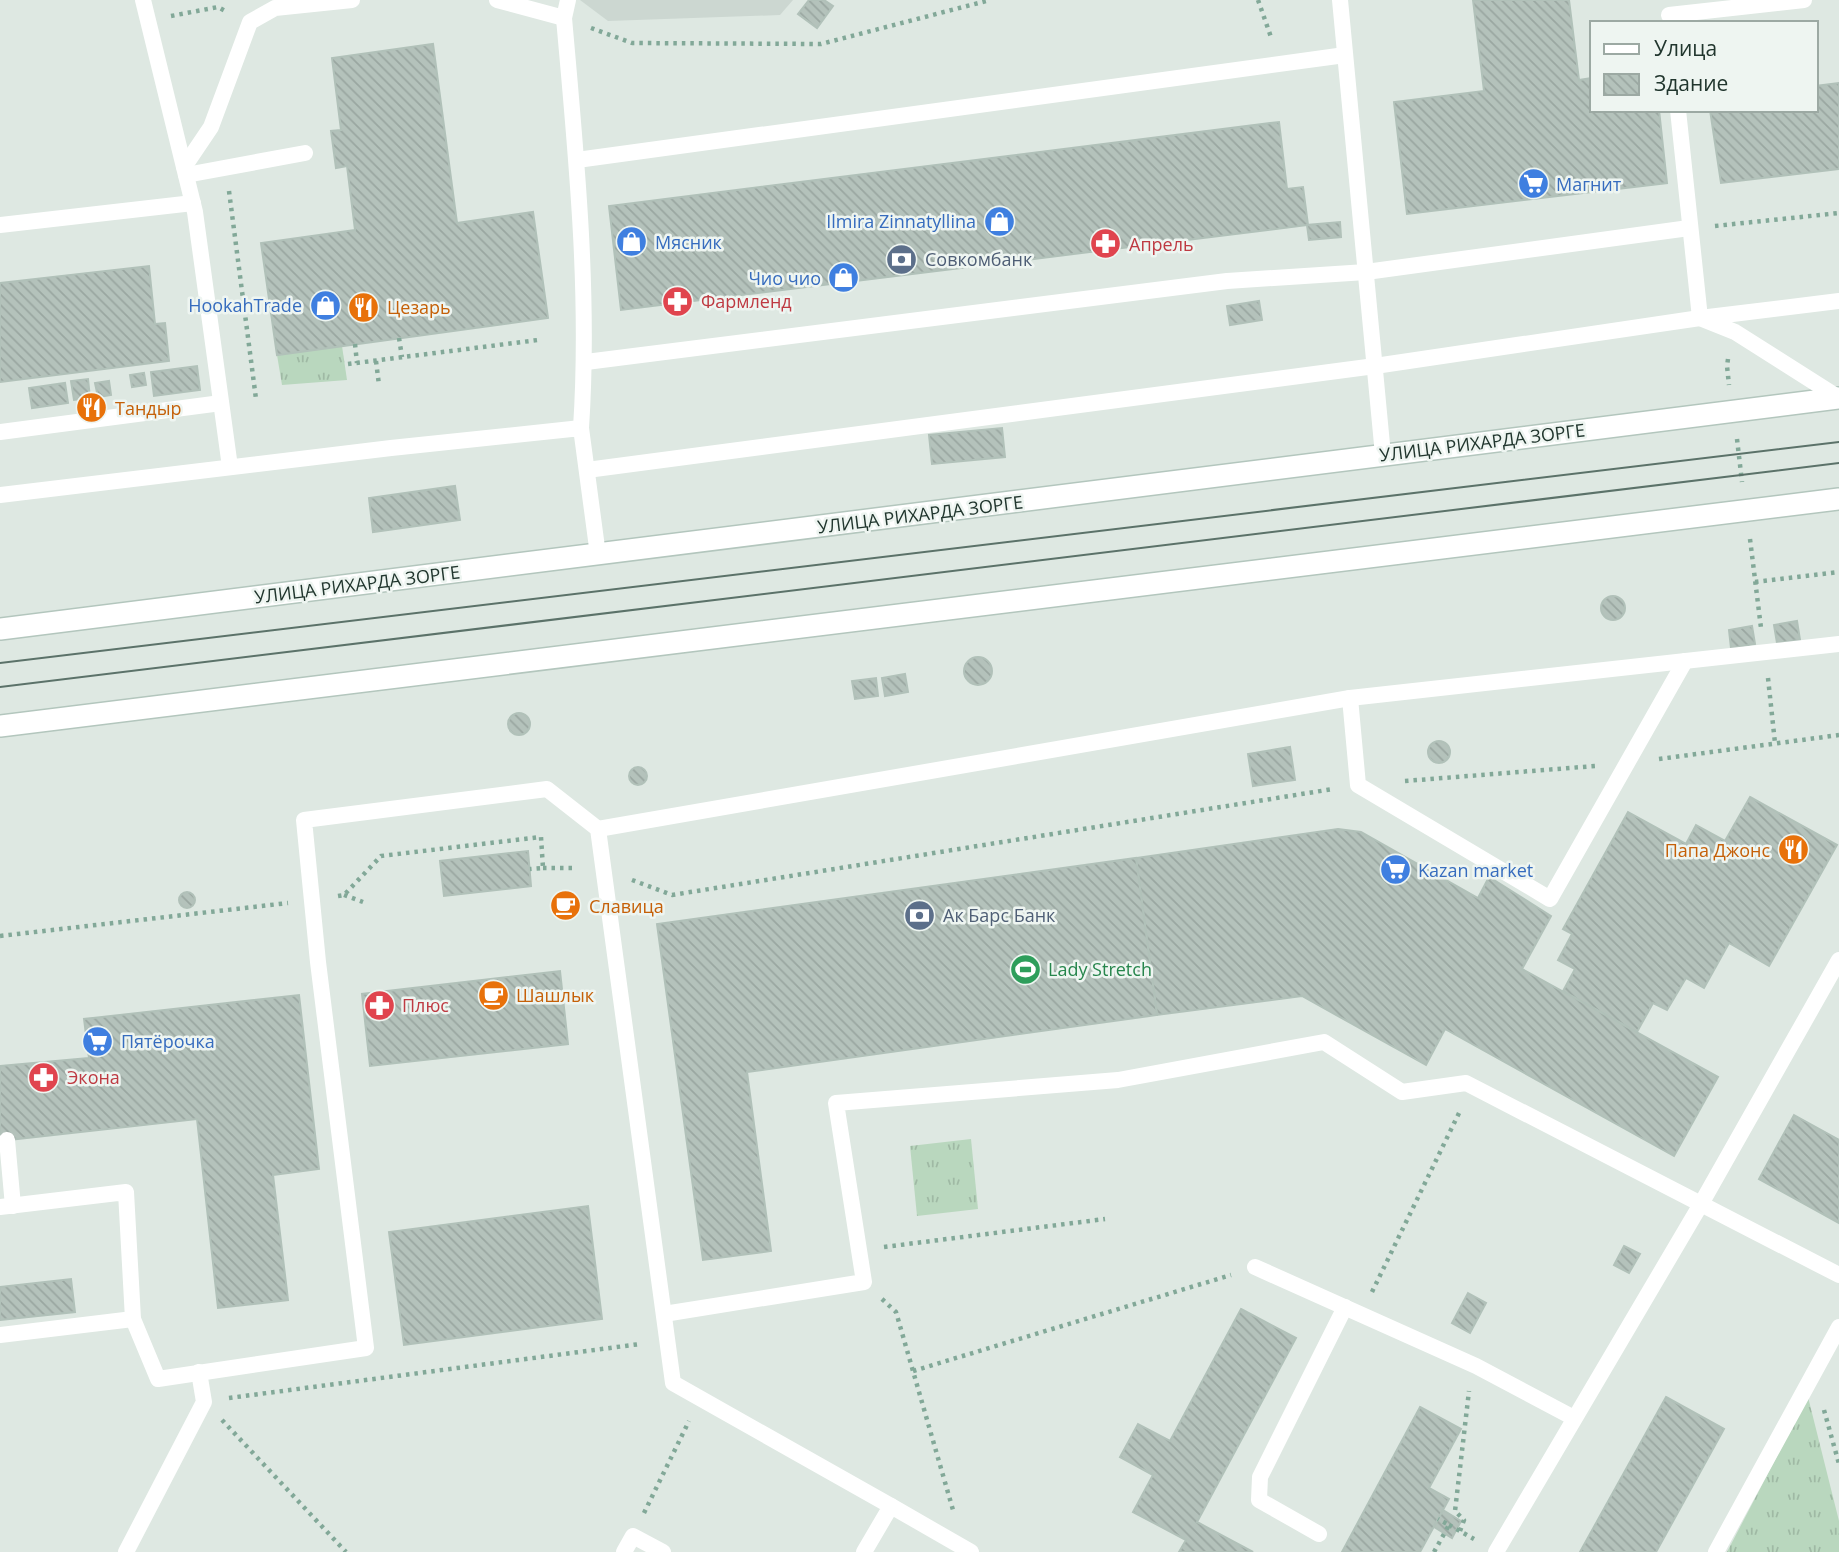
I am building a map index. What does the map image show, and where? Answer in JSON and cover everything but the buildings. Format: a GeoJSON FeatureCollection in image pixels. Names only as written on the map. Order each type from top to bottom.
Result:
{"type":"FeatureCollection","features":[{"type":"Feature","properties":{"kind":"street","name":"УЛИЦА РИХАРДА ЗОРГЕ"},"geometry":{"type":"LineString","coordinates":[[0,629],[1839,398]]}},
{"type":"Feature","properties":{"kind":"street"},"geometry":{"type":"LineString","coordinates":[[0,726],[1839,499]]}},
{"type":"Feature","properties":{"kind":"lane"},"geometry":{"type":"LineString","coordinates":[[143,0],[193,203],[230,467]]}},
{"type":"Feature","properties":{"kind":"lane"},"geometry":{"type":"LineString","coordinates":[[185,171],[211,127],[250,22],[284,4],[352,0]]}},
{"type":"Feature","properties":{"kind":"lane"},"geometry":{"type":"LineString","coordinates":[[497,0],[564,18]]}},
{"type":"Feature","properties":{"kind":"lane"},"geometry":{"type":"LineString","coordinates":[[568,0],[564,18],[577,160],[586,362],[581,428],[598,555]]}},
{"type":"Feature","properties":{"kind":"lane"},"geometry":{"type":"LineString","coordinates":[[1340,0],[1383,454]]}},
{"type":"Feature","properties":{"kind":"lane"},"geometry":{"type":"LineString","coordinates":[[1669,13],[1804,0]]}},
{"type":"Feature","properties":{"kind":"lane"},"geometry":{"type":"LineString","coordinates":[[577,160],[1345,55]]}},
{"type":"Feature","properties":{"kind":"lane"},"geometry":{"type":"LineString","coordinates":[[1678,112],[1700,318]]}},
{"type":"Feature","properties":{"kind":"lane"},"geometry":{"type":"LineString","coordinates":[[185,171],[226,169],[305,153]]}},
{"type":"Feature","properties":{"kind":"lane"},"geometry":{"type":"LineString","coordinates":[[0,225],[193,203]]}},
{"type":"Feature","properties":{"kind":"lane"},"geometry":{"type":"LineString","coordinates":[[586,362],[1227,281],[1366,272],[1689,228]]}},
{"type":"Feature","properties":{"kind":"lane"},"geometry":{"type":"LineString","coordinates":[[587,470],[1375,366],[1700,318],[1839,302]]}},
{"type":"Feature","properties":{"kind":"lane"},"geometry":{"type":"LineString","coordinates":[[1700,318],[1735,332],[1839,398]]}},
{"type":"Feature","properties":{"kind":"lane"},"geometry":{"type":"LineString","coordinates":[[0,432],[221,403]]}},
{"type":"Feature","properties":{"kind":"lane"},"geometry":{"type":"LineString","coordinates":[[0,495],[581,428]]}},
{"type":"Feature","properties":{"kind":"lane"},"geometry":{"type":"LineString","coordinates":[[598,829],[1350,698],[1839,644]]}},
{"type":"Feature","properties":{"kind":"lane"},"geometry":{"type":"LineString","coordinates":[[1350,698],[1358,785],[1550,899],[1685,661]]}},
{"type":"Feature","properties":{"kind":"lane"},"geometry":{"type":"LineString","coordinates":[[7,1140],[6,1206],[126,1192],[133,1319],[158,1379],[366,1348],[318,962],[304,820],[547,789],[598,829],[673,1383],[968,1550]]}},
{"type":"Feature","properties":{"kind":"lane"},"geometry":{"type":"LineString","coordinates":[[1496,1552],[1701,1204],[1839,960]]}},
{"type":"Feature","properties":{"kind":"lane"},"geometry":{"type":"LineString","coordinates":[[664,1314],[863,1282],[836,1103],[1118,1080],[1324,1042],[1402,1092],[1466,1083],[1839,1275]]}},
{"type":"Feature","properties":{"kind":"lane"},"geometry":{"type":"LineString","coordinates":[[1255,1268],[1476,1366],[1574,1418]]}},
{"type":"Feature","properties":{"kind":"lane"},"geometry":{"type":"LineString","coordinates":[[1319,1534],[1259,1500],[1260,1477],[1345,1307]]}},
{"type":"Feature","properties":{"kind":"lane"},"geometry":{"type":"LineString","coordinates":[[0,1335],[133,1319]]}},
{"type":"Feature","properties":{"kind":"lane"},"geometry":{"type":"LineString","coordinates":[[1716,1552],[1839,1327]]}},
{"type":"Feature","properties":{"kind":"lane"},"geometry":{"type":"LineString","coordinates":[[126,1552],[204,1402],[199,1372]]}},
{"type":"Feature","properties":{"kind":"lane"},"geometry":{"type":"LineString","coordinates":[[864,1552],[891,1506]]}},
{"type":"Feature","properties":{"kind":"lane"},"geometry":{"type":"LineString","coordinates":[[624,1552],[633,1536],[663,1552]]}},
{"type":"Feature","properties":{"kind":"path"},"geometry":{"type":"LineString","coordinates":[[564,18],[632,43],[821,44],[990,0]]}},
{"type":"Feature","properties":{"kind":"path"},"geometry":{"type":"LineString","coordinates":[[1258,0],[1280,64]]}},
{"type":"Feature","properties":{"kind":"path"},"geometry":{"type":"LineString","coordinates":[[148,21],[218,7],[250,22]]}},
{"type":"Feature","properties":{"kind":"path"},"geometry":{"type":"LineString","coordinates":[[226,169],[256,399]]}},
{"type":"Feature","properties":{"kind":"path"},"geometry":{"type":"LineString","coordinates":[[1689,228],[1839,213]]}},
{"type":"Feature","properties":{"kind":"path"},"geometry":{"type":"LineString","coordinates":[[399,338],[402,357]]}},
{"type":"Feature","properties":{"kind":"path"},"geometry":{"type":"LineString","coordinates":[[348,365],[538,340]]}},
{"type":"Feature","properties":{"kind":"path"},"geometry":{"type":"LineString","coordinates":[[355,344],[357,363]]}},
{"type":"Feature","properties":{"kind":"path"},"geometry":{"type":"LineString","coordinates":[[376,361],[379,385]]}},
{"type":"Feature","properties":{"kind":"path"},"geometry":{"type":"LineString","coordinates":[[1755,582],[1839,572]]}},
{"type":"Feature","properties":{"kind":"path"},"geometry":{"type":"LineString","coordinates":[[543,867],[603,869],[672,895],[1358,785],[1627,763],[1839,735]]}},
{"type":"Feature","properties":{"kind":"path"},"geometry":{"type":"LineString","coordinates":[[344,895],[363,902]]}},
{"type":"Feature","properties":{"kind":"path"},"geometry":{"type":"LineString","coordinates":[[1361,1314],[1472,1086]]}},
{"type":"Feature","properties":{"kind":"path"},"geometry":{"type":"LineString","coordinates":[[859,1251],[1105,1219]]}},
{"type":"Feature","properties":{"kind":"path"},"geometry":{"type":"LineString","coordinates":[[914,1371],[1255,1268]]}},
{"type":"Feature","properties":{"kind":"path"},"geometry":{"type":"LineString","coordinates":[[863,1282],[897,1312],[968,1550]]}},
{"type":"Feature","properties":{"kind":"path"},"geometry":{"type":"LineString","coordinates":[[204,1402],[667,1340]]}},
{"type":"Feature","properties":{"kind":"path"},"geometry":{"type":"LineString","coordinates":[[1460,1531],[1464,1520],[1455,1511],[1469,1387],[1476,1366]]}},
{"type":"Feature","properties":{"kind":"path"},"geometry":{"type":"LineString","coordinates":[[1815,1372],[1839,1464]]}},
{"type":"Feature","properties":{"kind":"path"},"geometry":{"type":"LineString","coordinates":[[633,1536],[700,1399]]}},
{"type":"Feature","properties":{"kind":"path"},"geometry":{"type":"LineString","coordinates":[[204,1402],[346,1552]]}},
{"type":"Feature","properties":{"kind":"path"},"geometry":{"type":"LineString","coordinates":[[1434,1552],[1449,1525],[1438,1519]]}},
{"type":"Feature","properties":{"kind":"shaded area"},"geometry":{"type":"Polygon","coordinates":[[[580,0],[793,0],[780,15],[608,21],[580,0]]]}},
{"type":"Feature","properties":{"kind":"green space"},"geometry":{"type":"Polygon","coordinates":[[[342,346],[347,380],[282,385],[277,355],[342,346]]]}},
{"type":"Feature","properties":{"kind":"green space"},"geometry":{"type":"Polygon","coordinates":[[[971,1139],[978,1209],[917,1216],[910,1146],[971,1139]]]}},
{"type":"Feature","properties":{"kind":"green space"},"geometry":{"type":"Polygon","coordinates":[[[1808,1397],[1839,1521],[1839,1552],[1727,1552],[1808,1397]]]}},
{"type":"Feature","properties":{"kind":"tram line"},"geometry":{"type":"LineString","coordinates":[[0,663],[1839,442]]}},
{"type":"Feature","properties":{"kind":"tram line"},"geometry":{"type":"LineString","coordinates":[[0,687],[1839,463]]}},
{"type":"Feature","properties":{"kind":"place","name":"Магнит"},"geometry":{"type":"Point","coordinates":[1533,184]}},
{"type":"Feature","properties":{"kind":"place","name":"Ilmira Zinnatyllina"},"geometry":{"type":"Point","coordinates":[999,221]}},
{"type":"Feature","properties":{"kind":"place","name":"Мясник"},"geometry":{"type":"Point","coordinates":[632,242]}},
{"type":"Feature","properties":{"kind":"place","name":"Апрель"},"geometry":{"type":"Point","coordinates":[1106,244]}},
{"type":"Feature","properties":{"kind":"place","name":"Совкомбанк"},"geometry":{"type":"Point","coordinates":[902,259]}},
{"type":"Feature","properties":{"kind":"place","name":"Чио чио"},"geometry":{"type":"Point","coordinates":[844,278]}},
{"type":"Feature","properties":{"kind":"place","name":"Фармленд"},"geometry":{"type":"Point","coordinates":[678,301]}},
{"type":"Feature","properties":{"kind":"place","name":"HookahTrade"},"geometry":{"type":"Point","coordinates":[325,305]}},
{"type":"Feature","properties":{"kind":"place","name":"Цезарь"},"geometry":{"type":"Point","coordinates":[364,307]}},
{"type":"Feature","properties":{"kind":"place","name":"Тандыр"},"geometry":{"type":"Point","coordinates":[92,408]}},
{"type":"Feature","properties":{"kind":"place","name":"Папа Джонс"},"geometry":{"type":"Point","coordinates":[1793,850]}},
{"type":"Feature","properties":{"kind":"place","name":"Kazan market"},"geometry":{"type":"Point","coordinates":[1395,870]}},
{"type":"Feature","properties":{"kind":"place","name":"Славица"},"geometry":{"type":"Point","coordinates":[566,906]}},
{"type":"Feature","properties":{"kind":"place","name":"Ак Барс Банк"},"geometry":{"type":"Point","coordinates":[920,915]}},
{"type":"Feature","properties":{"kind":"place","name":"Lady Stretch"},"geometry":{"type":"Point","coordinates":[1025,969]}},
{"type":"Feature","properties":{"kind":"place","name":"Шашлык"},"geometry":{"type":"Point","coordinates":[493,995]}},
{"type":"Feature","properties":{"kind":"place","name":"Плюс"},"geometry":{"type":"Point","coordinates":[379,1005]}},
{"type":"Feature","properties":{"kind":"place","name":"Пятёрочка"},"geometry":{"type":"Point","coordinates":[98,1041]}},
{"type":"Feature","properties":{"kind":"place","name":"Экона"},"geometry":{"type":"Point","coordinates":[44,1077]}}]}
